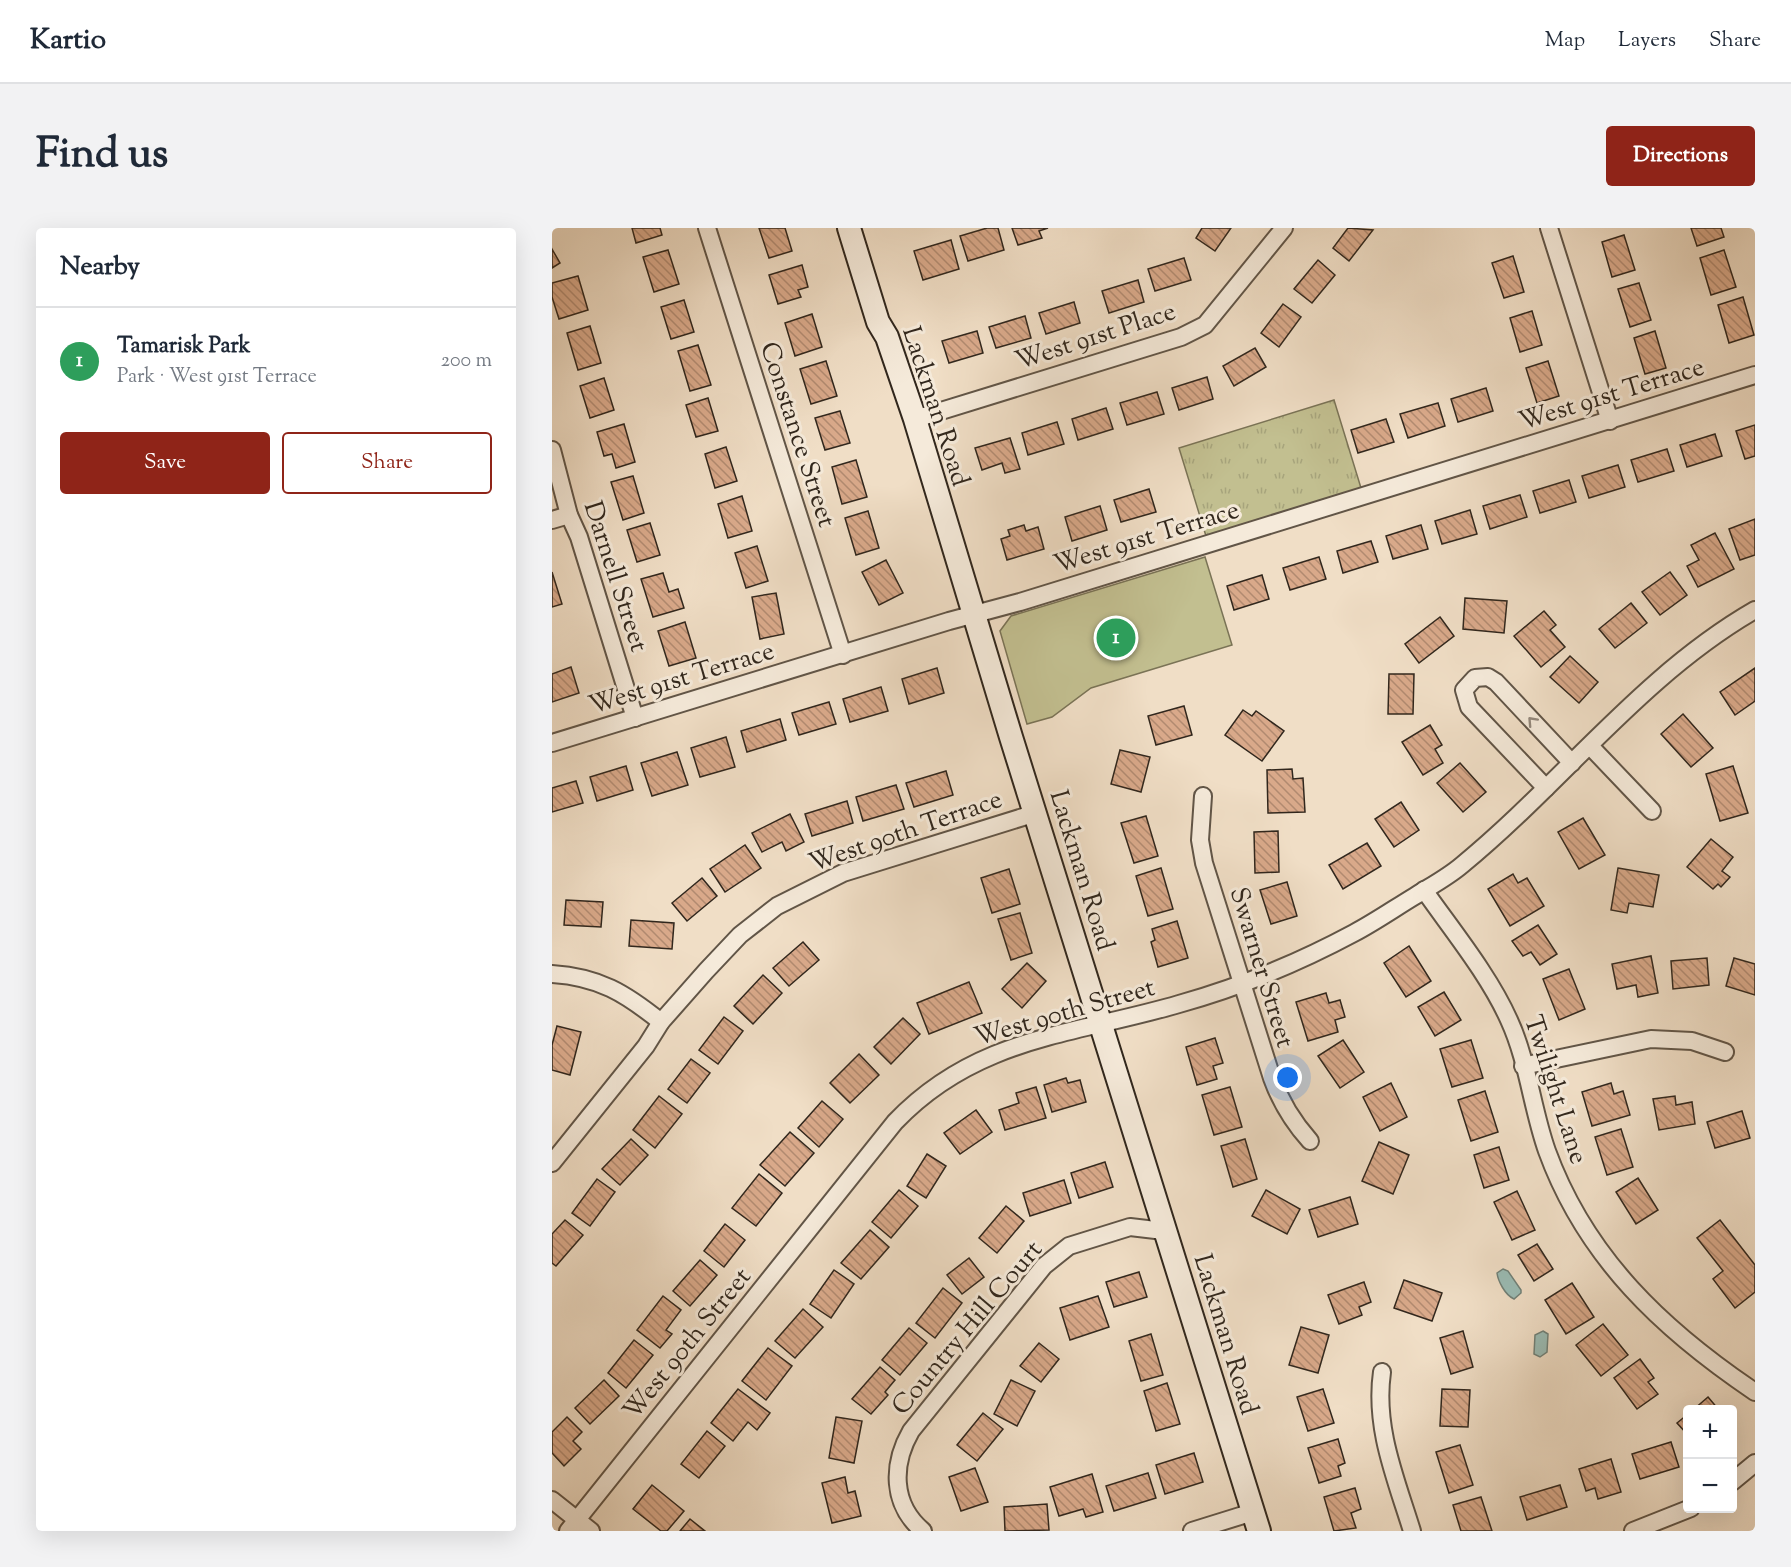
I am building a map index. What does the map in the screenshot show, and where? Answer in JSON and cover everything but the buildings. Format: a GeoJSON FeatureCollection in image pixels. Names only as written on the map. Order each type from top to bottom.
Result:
{"type":"FeatureCollection","features":[{"type":"Feature","properties":{"kind":"main road","name":"Lackman Road"},"geometry":{"type":"LineString","coordinates":[[849,228],[878,322],[887,337],[915,419],[1164,1231],[1256,1521]]}},
{"type":"Feature","properties":{"kind":"street","name":"Constance Street"},"geometry":{"type":"LineString","coordinates":[[707,228],[843,655]]}},
{"type":"Feature","properties":{"kind":"street","name":"West 91st Place"},"geometry":{"type":"LineString","coordinates":[[915,419],[1181,337],[1205,325],[1284,228]]}},
{"type":"Feature","properties":{"kind":"street"},"geometry":{"type":"LineString","coordinates":[[1549,228],[1610,421]]}},
{"type":"Feature","properties":{"kind":"street","name":"West 91st Terrace"},"geometry":{"type":"LineString","coordinates":[[552,743],[1755,375]]}},
{"type":"Feature","properties":{"kind":"street","name":"Darnell Street"},"geometry":{"type":"LineString","coordinates":[[552,450],[569,515],[579,537],[635,718]]}},
{"type":"Feature","properties":{"kind":"street"},"geometry":{"type":"LineString","coordinates":[[552,520],[569,515]]}},
{"type":"Feature","properties":{"kind":"street","name":"West 90th Street"},"geometry":{"type":"LineString","coordinates":[[573,1526],[888,1131],[913,1103],[943,1079],[974,1061],[1101,1023],[1174,1006],[1242,984],[1303,960],[1358,932],[1460,868],[1683,658],[1722,629],[1755,610]]}},
{"type":"Feature","properties":{"kind":"street"},"geometry":{"type":"LineString","coordinates":[[1546,788],[1469,707],[1464,690],[1475,678],[1482,676],[1496,682],[1572,763]]}},
{"type":"Feature","properties":{"kind":"street"},"geometry":{"type":"LineString","coordinates":[[1590,746],[1652,811]]}},
{"type":"Feature","properties":{"kind":"street","name":"Swarner Street"},"geometry":{"type":"LineString","coordinates":[[1203,796],[1200,840],[1204,863],[1279,1098],[1294,1124],[1310,1142]]}},
{"type":"Feature","properties":{"kind":"street","name":"West 90th Terrace"},"geometry":{"type":"LineString","coordinates":[[552,1163],[646,1046],[661,1022],[740,935],[777,906],[843,873],[1036,813]]}},
{"type":"Feature","properties":{"kind":"street","name":"Twilight Lane"},"geometry":{"type":"LineString","coordinates":[[1424,890],[1508,1017],[1548,1154],[1575,1211],[1596,1245],[1625,1283],[1656,1317],[1755,1392]]}},
{"type":"Feature","properties":{"kind":"street"},"geometry":{"type":"LineString","coordinates":[[552,974],[584,978],[614,988],[661,1022]]}},
{"type":"Feature","properties":{"kind":"street"},"geometry":{"type":"LineString","coordinates":[[1523,1066],[1651,1039],[1692,1041],[1725,1052]]}},
{"type":"Feature","properties":{"kind":"street","name":"Country Hill Court"},"geometry":{"type":"LineString","coordinates":[[923,1531],[905,1509],[898,1488],[897,1468],[902,1447],[911,1431],[1044,1266],[1069,1246],[1130,1227],[1164,1231]]}},
{"type":"Feature","properties":{"kind":"street"},"geometry":{"type":"LineString","coordinates":[[1382,1372],[1379,1413],[1382,1432],[1412,1531]]}},
{"type":"Feature","properties":{"kind":"street"},"geometry":{"type":"LineString","coordinates":[[1737,1478],[1755,1464]]}},
{"type":"Feature","properties":{"kind":"street"},"geometry":{"type":"LineString","coordinates":[[552,1500],[573,1526],[591,1531]]}},
{"type":"Feature","properties":{"kind":"street"},"geometry":{"type":"LineString","coordinates":[[1633,1531],[1683,1512]]}},
{"type":"Feature","properties":{"kind":"street"},"geometry":{"type":"LineString","coordinates":[[1192,1531],[1256,1521]]}},
{"type":"Feature","properties":{"kind":"green space"},"geometry":{"type":"Polygon","coordinates":[[[1334,400],[1361,488],[1206,536],[1179,448],[1334,400]]]}},
{"type":"Feature","properties":{"kind":"green space"},"geometry":{"type":"Polygon","coordinates":[[[1205,557],[1232,645],[1091,688],[1052,717],[1027,724],[1000,631],[1011,616],[1205,557]]]}},
{"type":"Feature","properties":{"kind":"water"},"geometry":{"type":"Polygon","coordinates":[[[1503,1269],[1508,1271],[1521,1290],[1521,1293],[1514,1299],[1505,1291],[1499,1280],[1497,1273],[1503,1269]]]}},
{"type":"Feature","properties":{"kind":"water"},"geometry":{"type":"Polygon","coordinates":[[[1543,1331],[1548,1334],[1547,1352],[1540,1357],[1534,1354],[1535,1335],[1543,1331]]]}},
{"type":"Feature","properties":{"kind":"place","name":"Tamarisk Park"},"geometry":{"type":"Point","coordinates":[1116,638]}}]}
